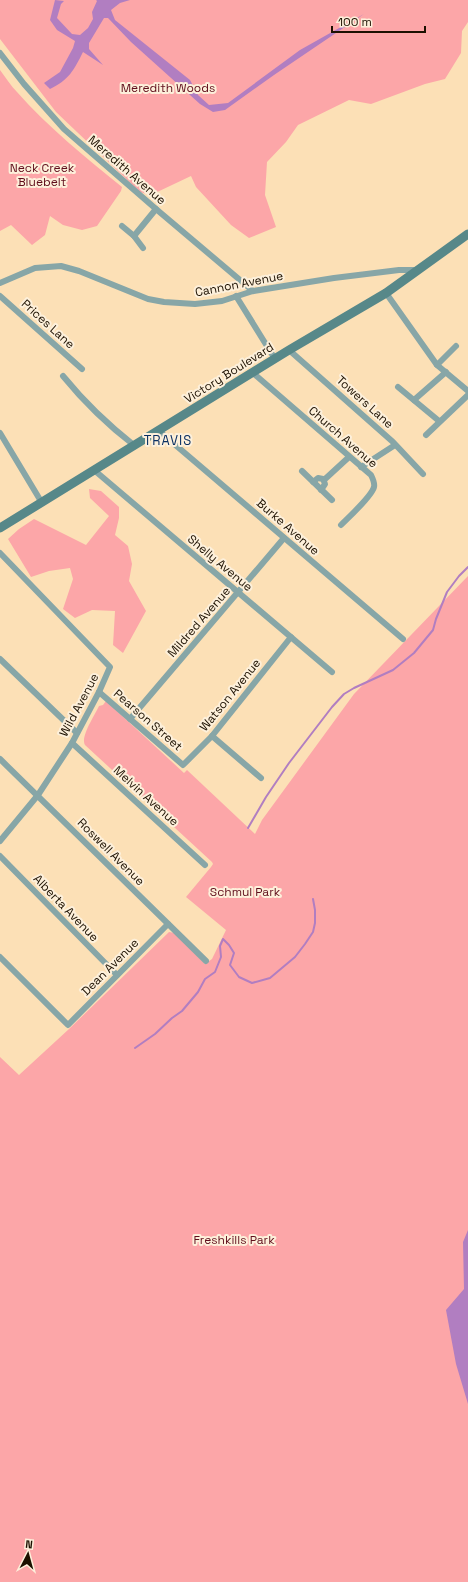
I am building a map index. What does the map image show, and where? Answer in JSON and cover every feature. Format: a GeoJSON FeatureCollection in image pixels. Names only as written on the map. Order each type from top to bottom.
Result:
{"type":"FeatureCollection","features":[{"type":"Feature","properties":{"kind":"main road","name":"Victory Boulevard"},"geometry":{"type":"LineString","coordinates":[[0,528],[289,350],[386,293],[468,234]]}},
{"type":"Feature","properties":{"kind":"street","name":"Meredith Avenue"},"geometry":{"type":"LineString","coordinates":[[0,52],[24,84],[64,129],[156,210],[253,291]]}},
{"type":"Feature","properties":{"kind":"street"},"geometry":{"type":"LineString","coordinates":[[134,236],[156,210]]}},
{"type":"Feature","properties":{"kind":"street"},"geometry":{"type":"LineString","coordinates":[[122,226],[134,236],[142,248]]}},
{"type":"Feature","properties":{"kind":"street","name":"Cannon Avenue"},"geometry":{"type":"LineString","coordinates":[[0,283],[35,268],[52,266],[70,268],[148,299],[183,304],[209,303],[253,291],[399,270],[419,270]]}},
{"type":"Feature","properties":{"kind":"street"},"geometry":{"type":"LineString","coordinates":[[386,293],[437,365],[468,391]]}},
{"type":"Feature","properties":{"kind":"street","name":"Prices Lane"},"geometry":{"type":"LineString","coordinates":[[0,296],[82,369]]}},
{"type":"Feature","properties":{"kind":"street"},"geometry":{"type":"LineString","coordinates":[[236,296],[275,359]]}},
{"type":"Feature","properties":{"kind":"street"},"geometry":{"type":"LineString","coordinates":[[437,365],[456,346]]}},
{"type":"Feature","properties":{"kind":"street","name":"Towers Lane"},"geometry":{"type":"LineString","coordinates":[[289,350],[395,445],[423,474]]}},
{"type":"Feature","properties":{"kind":"street"},"geometry":{"type":"LineString","coordinates":[[414,400],[446,372]]}},
{"type":"Feature","properties":{"kind":"street","name":"Church Avenue"},"geometry":{"type":"LineString","coordinates":[[253,373],[348,457],[371,475],[374,483],[372,492],[341,526]]}},
{"type":"Feature","properties":{"kind":"street"},"geometry":{"type":"LineString","coordinates":[[63,376],[103,420],[135,446]]}},
{"type":"Feature","properties":{"kind":"street"},"geometry":{"type":"LineString","coordinates":[[398,387],[439,421]]}},
{"type":"Feature","properties":{"kind":"street"},"geometry":{"type":"LineString","coordinates":[[426,435],[468,395]]}},
{"type":"Feature","properties":{"kind":"street","name":"Burke Avenue"},"geometry":{"type":"LineString","coordinates":[[159,431],[403,639]]}},
{"type":"Feature","properties":{"kind":"street"},"geometry":{"type":"LineString","coordinates":[[0,433],[42,503]]}},
{"type":"Feature","properties":{"kind":"street"},"geometry":{"type":"LineString","coordinates":[[360,467],[395,445]]}},
{"type":"Feature","properties":{"kind":"street"},"geometry":{"type":"LineString","coordinates":[[324,480],[348,457]]}},
{"type":"Feature","properties":{"kind":"street","name":"Shelly Avenue"},"geometry":{"type":"LineString","coordinates":[[94,470],[332,672]]}},
{"type":"Feature","properties":{"kind":"street"},"geometry":{"type":"LineString","coordinates":[[302,471],[332,500]]}},
{"type":"Feature","properties":{"kind":"street"},"geometry":{"type":"LineString","coordinates":[[313,482],[318,478],[324,480]]}},
{"type":"Feature","properties":{"kind":"street"},"geometry":{"type":"LineString","coordinates":[[321,490],[325,486],[324,480]]}},
{"type":"Feature","properties":{"kind":"street","name":"Mildred Avenue"},"geometry":{"type":"LineString","coordinates":[[130,719],[284,538]]}},
{"type":"Feature","properties":{"kind":"street","name":"Wild Avenue"},"geometry":{"type":"LineString","coordinates":[[0,553],[109,664],[110,668],[72,743],[38,795],[0,841]]}},
{"type":"Feature","properties":{"kind":"street","name":"Watson Avenue"},"geometry":{"type":"LineString","coordinates":[[183,765],[212,736],[291,637]]}},
{"type":"Feature","properties":{"kind":"street"},"geometry":{"type":"LineString","coordinates":[[0,659],[77,734]]}},
{"type":"Feature","properties":{"kind":"street","name":"Pearson Street"},"geometry":{"type":"LineString","coordinates":[[99,692],[183,765]]}},
{"type":"Feature","properties":{"kind":"street"},"geometry":{"type":"LineString","coordinates":[[212,736],[261,778]]}},
{"type":"Feature","properties":{"kind":"street","name":"Melvin Avenue"},"geometry":{"type":"LineString","coordinates":[[72,743],[205,864]]}},
{"type":"Feature","properties":{"kind":"street","name":"Roswell Avenue"},"geometry":{"type":"LineString","coordinates":[[0,759],[206,961]]}},
{"type":"Feature","properties":{"kind":"street","name":"Alberta Avenue"},"geometry":{"type":"LineString","coordinates":[[0,856],[117,975]]}},
{"type":"Feature","properties":{"kind":"street","name":"Dean Avenue"},"geometry":{"type":"LineString","coordinates":[[0,957],[68,1025],[168,924]]}},
{"type":"Feature","properties":{"kind":"green space","name":"Meredith Woods"},"geometry":{"type":"Polygon","coordinates":[[[0,0],[468,0],[468,22],[462,31],[461,53],[445,79],[425,84],[371,104],[349,100],[298,125],[286,142],[267,162],[265,195],[276,227],[249,238],[231,225],[196,187],[191,176],[153,194],[151,192],[147,194],[140,192],[56,112],[0,39],[0,0]]]}},
{"type":"Feature","properties":{"kind":"green space","name":"Neck Creek Bluebelt"},"geometry":{"type":"Polygon","coordinates":[[[0,70],[15,90],[54,130],[122,187],[121,191],[97,226],[82,230],[63,225],[50,216],[45,235],[32,245],[11,225],[0,231],[0,70]]]}},
{"type":"Feature","properties":{"kind":"green space"},"geometry":{"type":"Polygon","coordinates":[[[89,489],[101,491],[119,507],[119,518],[115,535],[128,546],[132,564],[129,581],[146,611],[123,653],[113,645],[115,611],[92,610],[75,618],[63,609],[73,579],[70,568],[49,571],[31,577],[8,539],[19,529],[34,519],[86,545],[109,516],[90,498],[89,489]]]}},
{"type":"Feature","properties":{"kind":"green space","name":"Freshkills Park"},"geometry":{"type":"Polygon","coordinates":[[[468,576],[468,1582],[0,1582],[0,1057],[19,1075],[69,1029],[169,932],[175,933],[205,964],[212,959],[226,930],[186,897],[211,867],[213,864],[212,862],[85,745],[84,741],[86,732],[99,706],[103,705],[106,701],[184,773],[187,770],[255,834],[262,820],[354,694],[468,576]]]}},
{"type":"Feature","properties":{"kind":"shaded area"},"geometry":{"type":"Polygon","coordinates":[[[55,0],[64,1],[61,4],[57,18],[72,34],[80,35],[88,28],[93,19],[92,12],[97,1],[96,0],[130,0],[120,3],[111,10],[115,20],[190,80],[198,95],[209,105],[228,103],[300,50],[364,14],[225,110],[213,112],[200,104],[131,42],[108,18],[104,18],[89,43],[89,49],[103,65],[83,52],[70,74],[57,86],[50,89],[44,83],[60,72],[73,48],[75,41],[57,30],[50,20],[55,0]]]}},
{"type":"Feature","properties":{"kind":"shaded area"},"geometry":{"type":"Polygon","coordinates":[[[468,1230],[468,1404],[456,1364],[446,1310],[464,1289],[463,1242],[468,1230]]]}},
{"type":"Feature","properties":{"kind":"waterway"},"geometry":{"type":"LineString","coordinates":[[248,828],[266,797],[289,763],[332,707],[344,694],[393,670],[414,653],[433,630],[447,592],[468,567]]}},
{"type":"Feature","properties":{"kind":"waterway"},"geometry":{"type":"LineString","coordinates":[[135,1048],[155,1034],[182,1011],[198,992],[205,979],[215,972],[221,957],[220,946],[223,939],[234,953],[230,965],[239,977],[252,983],[270,978],[295,957],[313,932],[315,923],[313,899]]}},
{"type":"Feature","properties":{"kind":"district","name":"TRAVIS"},"geometry":{"type":"Point","coordinates":[168,440]}},
{"type":"Feature","properties":{"kind":"park label","name":"Schmul Park"},"geometry":{"type":"Point","coordinates":[245,892]}}]}
